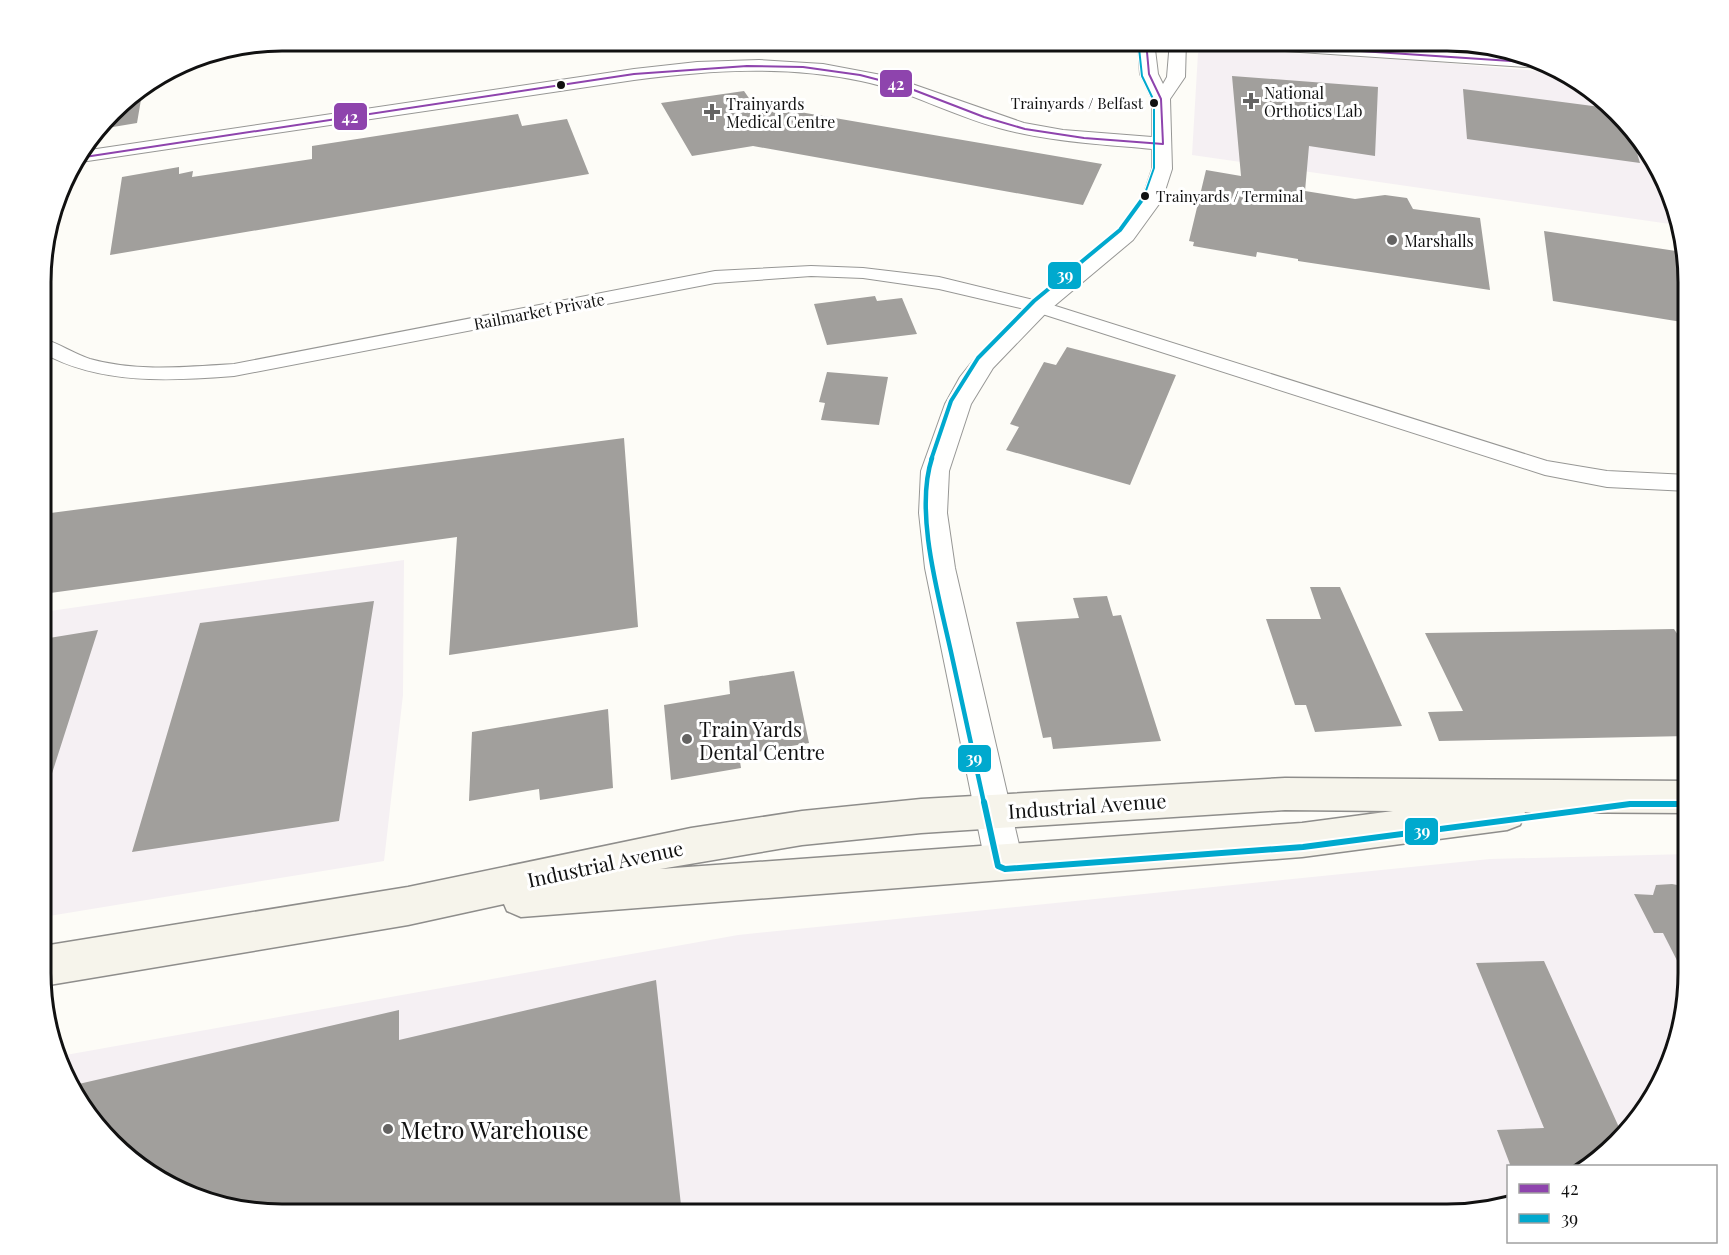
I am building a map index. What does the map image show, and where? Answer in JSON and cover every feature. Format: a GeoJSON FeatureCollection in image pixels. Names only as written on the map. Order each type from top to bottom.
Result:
{"type":"FeatureCollection","features":[{"type":"Feature","properties":{"kind":"main road","name":"Industrial Avenue"},"geometry":{"type":"LineString","coordinates":[[51,965],[408,906],[691,844],[802,828],[995,811],[1285,794],[1678,797]]}},
{"type":"Feature","properties":{"kind":"main road","name":"Industrial Avenue"},"geometry":{"type":"LineString","coordinates":[[408,906],[1302,840],[1630,796]]}},
{"type":"Feature","properties":{"kind":"street"},"geometry":{"type":"LineString","coordinates":[[1004,862],[995,811],[940,568],[935,539],[933,493],[941,450],[958,404],[969,383],[1003,342],[1038,307],[1111,248],[1145,212],[1161,180],[1161,99],[1149,74],[1147,51]]}},
{"type":"Feature","properties":{"kind":"street"},"geometry":{"type":"LineString","coordinates":[[1161,99],[1176,76],[1177,51]]}},
{"type":"Feature","properties":{"kind":"street"},"geometry":{"type":"LineString","coordinates":[[1360,51],[1515,61]]}},
{"type":"Feature","properties":{"kind":"street"},"geometry":{"type":"LineString","coordinates":[[88,157],[535,89],[711,65],[768,64],[826,70],[898,84],[974,114],[1025,129],[1162,139]]}},
{"type":"Feature","properties":{"kind":"street","name":"Railmarket Private"},"geometry":{"type":"LineString","coordinates":[[51,350],[62,355],[107,367],[158,373],[212,372],[258,367],[715,277],[791,272],[839,272],[914,278],[967,288],[1038,307],[1545,468],[1607,479],[1678,483]]}},
{"type":"Feature","properties":{"kind":"shaded area"},"geometry":{"type":"Polygon","coordinates":[[[1202,51],[1257,51],[1541,71],[1576,90],[1599,108],[1621,130],[1647,166],[1666,207],[1671,224],[1192,155],[1198,53],[1202,51]]]}},
{"type":"Feature","properties":{"kind":"shaded area"},"geometry":{"type":"Polygon","coordinates":[[[404,560],[403,695],[384,861],[51,916],[51,611],[404,560]]]}},
{"type":"Feature","properties":{"kind":"shaded area"},"geometry":{"type":"Polygon","coordinates":[[[1678,854],[1678,988],[1674,1018],[1666,1048],[1647,1089],[1621,1125],[1599,1147],[1576,1165],[1507,1165],[1507,1196],[1492,1200],[1462,1204],[267,1204],[237,1200],[207,1192],[153,1165],[130,1147],[99,1114],[82,1089],[66,1055],[738,935],[1490,859],[1678,854]]]}},
{"type":"Feature","properties":{"kind":"building"},"geometry":{"type":"Polygon","coordinates":[[[1232,76],[1378,87],[1375,156],[1309,146],[1305,191],[1355,199],[1385,195],[1407,198],[1413,209],[1480,218],[1490,290],[1298,261],[1298,259],[1257,252],[1256,257],[1193,246],[1194,242],[1189,241],[1206,170],[1241,176],[1232,76]]]}},
{"type":"Feature","properties":{"kind":"building"},"geometry":{"type":"Polygon","coordinates":[[[1463,89],[1597,107],[1630,141],[1636,149],[1640,163],[1467,139],[1463,89]]]}},
{"type":"Feature","properties":{"kind":"building"},"geometry":{"type":"Polygon","coordinates":[[[744,91],[753,104],[1102,164],[1083,205],[753,146],[692,156],[661,103],[744,91]]]}},
{"type":"Feature","properties":{"kind":"building"},"geometry":{"type":"Polygon","coordinates":[[[141,99],[137,123],[111,127],[141,99]]]}},
{"type":"Feature","properties":{"kind":"building"},"geometry":{"type":"Polygon","coordinates":[[[518,114],[522,126],[567,119],[589,174],[110,255],[122,177],[179,167],[179,174],[193,171],[192,177],[312,159],[312,146],[518,114]]]}},
{"type":"Feature","properties":{"kind":"building"},"geometry":{"type":"Polygon","coordinates":[[[1544,231],[1676,251],[1678,321],[1553,301],[1544,231]]]}},
{"type":"Feature","properties":{"kind":"building"},"geometry":{"type":"Polygon","coordinates":[[[875,296],[877,301],[902,298],[917,334],[827,345],[814,304],[875,296]]]}},
{"type":"Feature","properties":{"kind":"building"},"geometry":{"type":"Polygon","coordinates":[[[1067,347],[1176,375],[1130,485],[1006,450],[1019,427],[1010,424],[1044,362],[1056,365],[1067,347]]]}},
{"type":"Feature","properties":{"kind":"building"},"geometry":{"type":"Polygon","coordinates":[[[827,372],[888,377],[879,425],[821,420],[825,403],[819,402],[827,372]]]}},
{"type":"Feature","properties":{"kind":"building"},"geometry":{"type":"Polygon","coordinates":[[[624,438],[638,627],[449,655],[457,537],[51,593],[51,513],[624,438]]]}},
{"type":"Feature","properties":{"kind":"building"},"geometry":{"type":"Polygon","coordinates":[[[1310,587],[1340,587],[1402,726],[1315,732],[1306,705],[1295,705],[1266,619],[1321,619],[1310,587]]]}},
{"type":"Feature","properties":{"kind":"building"},"geometry":{"type":"Polygon","coordinates":[[[1107,596],[1113,616],[1121,615],[1161,741],[1053,749],[1051,737],[1043,738],[1016,622],[1079,618],[1073,598],[1107,596]]]}},
{"type":"Feature","properties":{"kind":"building"},"geometry":{"type":"Polygon","coordinates":[[[374,601],[339,821],[132,852],[200,623],[374,601]]]}},
{"type":"Feature","properties":{"kind":"building"},"geometry":{"type":"Polygon","coordinates":[[[1674,629],[1678,635],[1678,736],[1439,741],[1428,712],[1463,711],[1425,633],[1674,629]]]}},
{"type":"Feature","properties":{"kind":"building"},"geometry":{"type":"Polygon","coordinates":[[[98,630],[51,777],[51,638],[98,630]]]}},
{"type":"Feature","properties":{"kind":"building"},"geometry":{"type":"Polygon","coordinates":[[[794,671],[809,743],[739,755],[741,768],[671,780],[664,705],[730,694],[729,681],[794,671]]]}},
{"type":"Feature","properties":{"kind":"building"},"geometry":{"type":"Polygon","coordinates":[[[608,709],[613,788],[540,800],[539,789],[469,801],[472,732],[608,709]]]}},
{"type":"Feature","properties":{"kind":"building"},"geometry":{"type":"Polygon","coordinates":[[[1656,885],[1678,885],[1678,962],[1663,933],[1654,933],[1634,894],[1653,895],[1656,885]]]}},
{"type":"Feature","properties":{"kind":"building"},"geometry":{"type":"Polygon","coordinates":[[[1544,961],[1619,1127],[1576,1165],[1510,1165],[1497,1130],[1544,1128],[1476,963],[1544,961]]]}},
{"type":"Feature","properties":{"kind":"building","name":"Metro Warehouse"},"geometry":{"type":"Polygon","coordinates":[[[656,980],[681,1204],[267,1204],[237,1200],[207,1192],[153,1165],[130,1147],[108,1125],[79,1084],[399,1010],[399,1040],[656,980]]]}},
{"type":"Feature","properties":{"kind":"transit line","name":"39"},"geometry":{"type":"LineString","coordinates":[[1139,51],[1142,76],[1154,101],[1154,168],[1145,196],[1120,230],[1034,301],[978,358],[951,401],[928,470],[926,513],[933,570],[998,866],[1005,869],[1303,847],[1630,804],[1678,804]]}},
{"type":"Feature","properties":{"kind":"transit line","name":"42"},"geometry":{"type":"LineString","coordinates":[[1147,51],[1149,74],[1161,99],[1163,144]]}},
{"type":"Feature","properties":{"kind":"transit line","name":"42"},"geometry":{"type":"LineString","coordinates":[[1360,51],[1515,61]]}},
{"type":"Feature","properties":{"kind":"transit line","name":"42"},"geometry":{"type":"LineString","coordinates":[[88,157],[634,74],[718,66],[775,66],[832,70],[906,87],[984,117],[1025,129],[1084,138],[1163,144]]}},
{"type":"Feature","properties":{"kind":"place","name":"National Orthotics Lab"},"geometry":{"type":"Point","coordinates":[1251,101]}},
{"type":"Feature","properties":{"kind":"place","name":"Trainyards / Belfast"},"geometry":{"type":"Point","coordinates":[1154,103]}},
{"type":"Feature","properties":{"kind":"place","name":"Trainyards Medical Centre"},"geometry":{"type":"Point","coordinates":[712,112]}},
{"type":"Feature","properties":{"kind":"place","name":"Trainyards / Terminal"},"geometry":{"type":"Point","coordinates":[1145,196]}},
{"type":"Feature","properties":{"kind":"place","name":"Marshalls"},"geometry":{"type":"Point","coordinates":[1392,240]}},
{"type":"Feature","properties":{"kind":"place","name":"Train Yards Dental Centre"},"geometry":{"type":"Point","coordinates":[687,739]}},
{"type":"Feature","properties":{"kind":"place","name":"Metro Warehouse"},"geometry":{"type":"Point","coordinates":[388,1129]}}]}
